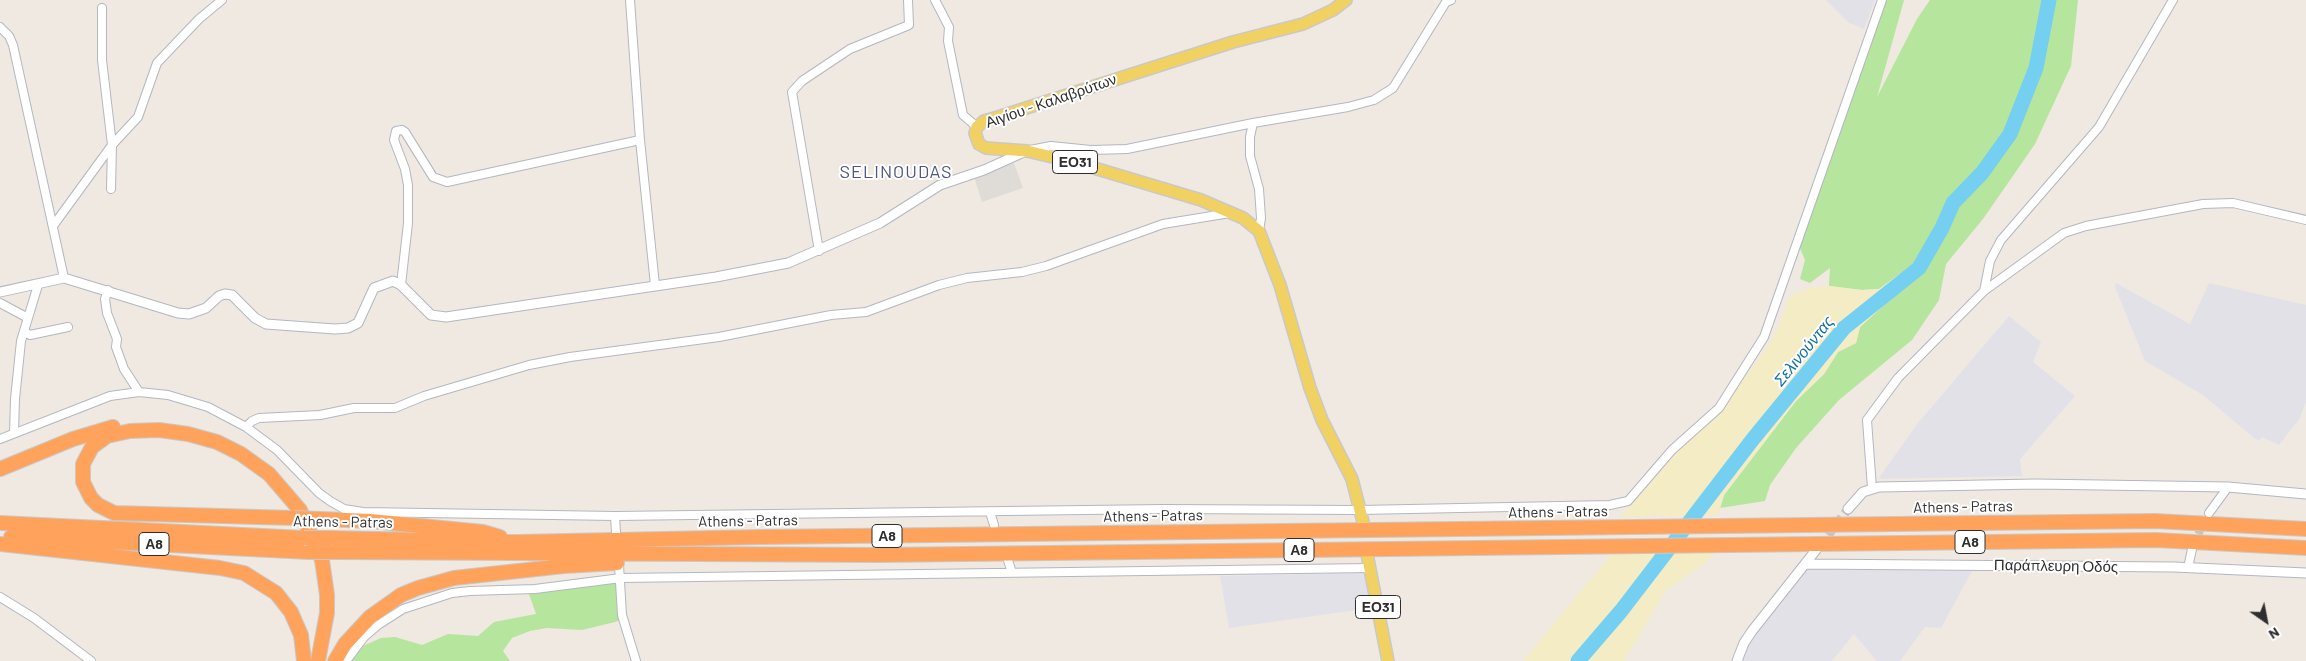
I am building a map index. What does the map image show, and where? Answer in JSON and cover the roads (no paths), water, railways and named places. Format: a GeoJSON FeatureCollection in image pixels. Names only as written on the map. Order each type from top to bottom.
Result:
{"type":"FeatureCollection","features":[{"type":"Feature","properties":{"kind":"highway"},"geometry":{"type":"LineString","coordinates":[[0,469],[86,434],[128,424],[159,423],[190,427],[219,436],[245,448],[266,462],[294,489],[309,511],[326,547],[333,573],[335,601],[333,629],[326,661]]}},
{"type":"Feature","properties":{"kind":"highway"},"geometry":{"type":"LineString","coordinates":[[318,661],[327,613],[327,595],[322,560],[300,510],[270,474],[241,454],[216,442],[188,434],[159,430],[130,431],[107,436],[92,447],[83,464],[83,482],[91,498],[98,505],[114,512],[294,518],[321,519],[370,521],[482,532],[518,542]]}},
{"type":"Feature","properties":{"kind":"highway","name":"Athens - Patras"},"geometry":{"type":"LineString","coordinates":[[0,536],[309,552],[332,545],[712,538],[1612,527],[2155,521],[2306,529]]}},
{"type":"Feature","properties":{"kind":"highway","name":"Athens - Patras"},"geometry":{"type":"LineString","coordinates":[[0,523],[304,538],[332,545],[659,554],[880,555],[2156,540],[2306,548]]}},
{"type":"Feature","properties":{"kind":"highway"},"geometry":{"type":"LineString","coordinates":[[0,544],[220,568],[244,573],[276,593],[291,612],[301,635],[304,661]]}},
{"type":"Feature","properties":{"kind":"highway"},"geometry":{"type":"LineString","coordinates":[[335,661],[345,644],[370,616],[401,595],[418,588],[454,578],[564,566],[622,563],[659,554]]}},
{"type":"Feature","properties":{"kind":"main road","name":"Αιγίου - Καλαβρύτων"},"geometry":{"type":"LineString","coordinates":[[1259,230],[1243,218],[1201,200],[1074,162],[1027,151],[986,148],[979,144],[975,133],[977,127],[984,121],[998,116],[1191,55],[1303,24],[1333,10],[1346,0]]}},
{"type":"Feature","properties":{"kind":"main road"},"geometry":{"type":"LineString","coordinates":[[1259,230],[1274,269],[1310,388],[1322,420],[1352,479],[1363,522]]}},
{"type":"Feature","properties":{"kind":"main road","name":"ΕΟ31"},"geometry":{"type":"LineString","coordinates":[[1367,554],[1388,661]]}},
{"type":"Feature","properties":{"kind":"street"},"geometry":{"type":"LineString","coordinates":[[53,226],[112,145],[138,117],[157,63],[199,19],[222,0]]}},
{"type":"Feature","properties":{"kind":"street"},"geometry":{"type":"LineString","coordinates":[[630,0],[640,140],[655,286]]}},
{"type":"Feature","properties":{"kind":"street"},"geometry":{"type":"LineString","coordinates":[[819,251],[792,92],[802,81],[850,49],[909,25],[908,0]]}},
{"type":"Feature","properties":{"kind":"street"},"geometry":{"type":"LineString","coordinates":[[935,0],[949,27],[948,41],[964,115],[977,127]]}},
{"type":"Feature","properties":{"kind":"street"},"geometry":{"type":"LineString","coordinates":[[0,292],[64,278],[178,313],[189,314],[206,308],[219,296],[226,294],[232,296],[255,318],[266,324],[335,329],[348,328],[358,323],[371,293],[378,286],[393,281],[401,285],[431,315],[438,318],[759,270],[788,263],[819,251],[880,222],[940,185],[984,170],[1027,151],[1051,146],[1091,150],[1127,149],[1253,123],[1348,107],[1374,100],[1386,94],[1397,82],[1404,67],[1422,42],[1446,2],[1451,0]]}},
{"type":"Feature","properties":{"kind":"street"},"geometry":{"type":"LineString","coordinates":[[0,439],[110,396],[139,392],[186,400],[227,416],[246,427],[277,450],[319,493],[344,509],[363,512],[615,516],[1163,509],[1360,510],[1610,505],[1628,502],[1667,455],[1718,408],[1764,337],[1882,0]]}},
{"type":"Feature","properties":{"kind":"street"},"geometry":{"type":"LineString","coordinates":[[1984,291],[1990,260],[2001,240],[2099,127],[2173,0]]}},
{"type":"Feature","properties":{"kind":"street"},"geometry":{"type":"LineString","coordinates":[[102,8],[102,60],[112,145],[111,189]]}},
{"type":"Feature","properties":{"kind":"street"},"geometry":{"type":"LineString","coordinates":[[0,27],[9,36],[13,45],[64,278]]}},
{"type":"Feature","properties":{"kind":"street"},"geometry":{"type":"LineString","coordinates":[[1253,123],[1250,136],[1250,156],[1259,189],[1261,218],[1259,230]]}},
{"type":"Feature","properties":{"kind":"street"},"geometry":{"type":"LineString","coordinates":[[401,285],[408,223],[408,185],[405,169],[394,140],[396,131],[405,132],[433,176],[447,182],[640,140]]}},
{"type":"Feature","properties":{"kind":"street"},"geometry":{"type":"LineString","coordinates":[[1872,488],[1867,420],[1898,378],[1984,291],[2064,233],[2086,226],[2203,204],[2233,204],[2306,220]]}},
{"type":"Feature","properties":{"kind":"street"},"geometry":{"type":"LineString","coordinates":[[246,427],[252,421],[259,418],[320,415],[354,408],[395,408],[424,396],[529,365],[570,357],[720,337],[831,315],[866,312],[939,285],[967,278],[1022,272],[1046,266],[1163,224],[1230,213]]}},
{"type":"Feature","properties":{"kind":"street"},"geometry":{"type":"LineString","coordinates":[[14,433],[15,399],[24,331],[38,285]]}},
{"type":"Feature","properties":{"kind":"street"},"geometry":{"type":"LineString","coordinates":[[108,290],[106,306],[116,339],[116,346],[124,370],[139,392]]}},
{"type":"Feature","properties":{"kind":"street"},"geometry":{"type":"LineString","coordinates":[[0,304],[28,318]]}},
{"type":"Feature","properties":{"kind":"street"},"geometry":{"type":"LineString","coordinates":[[24,331],[30,335],[68,327]]}},
{"type":"Feature","properties":{"kind":"street"},"geometry":{"type":"LineString","coordinates":[[1848,509],[1858,497],[1872,488],[2036,484],[2228,487],[2306,494]]}},
{"type":"Feature","properties":{"kind":"street"},"geometry":{"type":"LineString","coordinates":[[2209,513],[2228,487]]}},
{"type":"Feature","properties":{"kind":"street"},"geometry":{"type":"LineString","coordinates":[[990,512],[994,525]]}},
{"type":"Feature","properties":{"kind":"street"},"geometry":{"type":"LineString","coordinates":[[615,516],[616,533]]}},
{"type":"Feature","properties":{"kind":"street"},"geometry":{"type":"LineString","coordinates":[[2188,568],[2192,548]]}},
{"type":"Feature","properties":{"kind":"street"},"geometry":{"type":"LineString","coordinates":[[1737,661],[1744,643],[1752,630],[1816,550]]}},
{"type":"Feature","properties":{"kind":"street"},"geometry":{"type":"LineString","coordinates":[[1007,557],[1012,572]]}},
{"type":"Feature","properties":{"kind":"street","name":"Παράπλευρη Οδός"},"geometry":{"type":"LineString","coordinates":[[1806,564],[2188,568],[2306,573]]}},
{"type":"Feature","properties":{"kind":"street"},"geometry":{"type":"LineString","coordinates":[[619,565],[622,614],[636,661]]}},
{"type":"Feature","properties":{"kind":"street"},"geometry":{"type":"LineString","coordinates":[[346,661],[364,637],[378,625],[403,609],[452,593],[535,588],[621,578],[1371,568]]}},
{"type":"Feature","properties":{"kind":"street"},"geometry":{"type":"LineString","coordinates":[[0,597],[42,624],[91,661]]}},
{"type":"Feature","properties":{"kind":"waterway","name":"Σελινούντας"},"geometry":{"type":"LineString","coordinates":[[1578,661],[1621,611],[1753,439],[1844,328],[1919,268],[1942,228],[1953,203],[1982,173],[2010,134],[2036,68],[2049,0]]}},
{"type":"Feature","properties":{"kind":"tunnel"},"geometry":{"type":"LineString","coordinates":[[1820,546],[1848,509]]}},
{"type":"Feature","properties":{"kind":"tunnel"},"geometry":{"type":"LineString","coordinates":[[2193,545],[2204,522]]}},
{"type":"Feature","properties":{"kind":"district","name":"SELINOUDAS"},"geometry":{"type":"Point","coordinates":[896,172]}}]}
